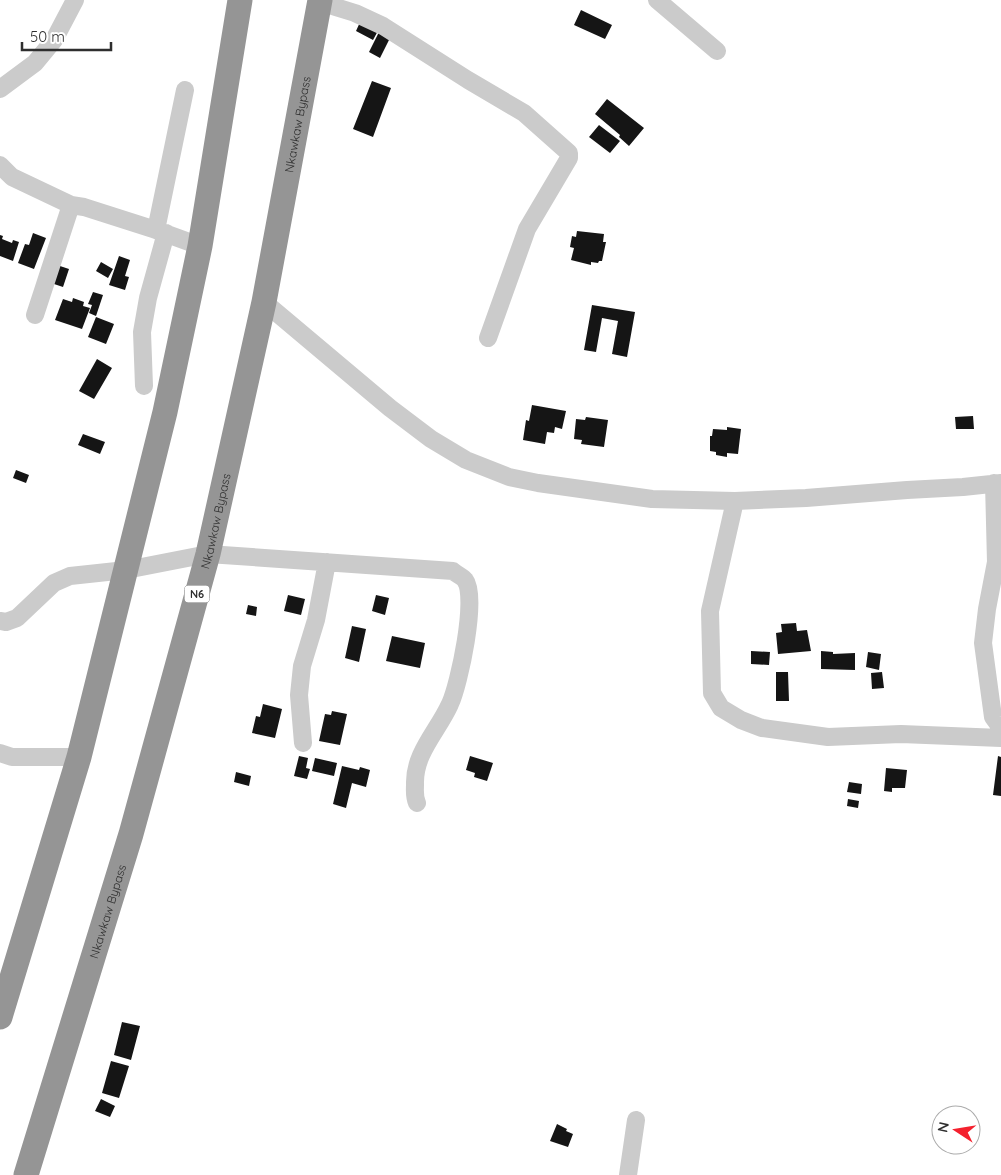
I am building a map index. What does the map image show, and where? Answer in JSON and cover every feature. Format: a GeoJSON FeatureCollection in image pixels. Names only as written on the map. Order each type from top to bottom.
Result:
{"type":"FeatureCollection","features":[{"type":"Feature","properties":{"kind":"highway"},"geometry":{"type":"LineString","coordinates":[[0,1017],[79,757],[166,412],[200,246],[240,0]]}},
{"type":"Feature","properties":{"kind":"highway","name":"Nkawkaw Bypass"},"geometry":{"type":"LineString","coordinates":[[26,1175],[131,834],[208,554],[264,302],[320,1]]}},
{"type":"Feature","properties":{"kind":"street"},"geometry":{"type":"LineString","coordinates":[[0,89],[35,63],[54,40],[75,0]]}},
{"type":"Feature","properties":{"kind":"street"},"geometry":{"type":"LineString","coordinates":[[657,0],[717,51]]}},
{"type":"Feature","properties":{"kind":"street"},"geometry":{"type":"LineString","coordinates":[[320,1],[383,26],[468,80],[524,112],[569,153],[569,158],[527,229],[488,338]]}},
{"type":"Feature","properties":{"kind":"street"},"geometry":{"type":"LineString","coordinates":[[144,386],[142,332],[185,90]]}},
{"type":"Feature","properties":{"kind":"street"},"geometry":{"type":"LineString","coordinates":[[0,165],[12,177],[71,205],[84,207],[200,246]]}},
{"type":"Feature","properties":{"kind":"street"},"geometry":{"type":"LineString","coordinates":[[34,315],[71,205]]}},
{"type":"Feature","properties":{"kind":"street"},"geometry":{"type":"LineString","coordinates":[[264,302],[390,408],[431,439],[466,460],[509,477],[538,483],[652,499],[735,501],[806,498],[998,483],[996,562],[983,643],[993,717],[1001,728]]}},
{"type":"Feature","properties":{"kind":"street"},"geometry":{"type":"LineString","coordinates":[[735,501],[710,611],[712,693],[721,708],[741,720],[762,728],[828,737],[901,734],[1001,738]]}},
{"type":"Feature","properties":{"kind":"street"},"geometry":{"type":"LineString","coordinates":[[0,621],[6,622],[17,618],[54,583],[70,576],[126,570],[208,554],[453,571],[466,580],[469,593],[469,623],[460,669],[450,704],[415,767],[415,797],[418,802]]}},
{"type":"Feature","properties":{"kind":"street"},"geometry":{"type":"LineString","coordinates":[[303,743],[299,696],[302,666],[316,620],[327,562]]}},
{"type":"Feature","properties":{"kind":"street"},"geometry":{"type":"LineString","coordinates":[[0,753],[12,757],[79,757]]}},
{"type":"Feature","properties":{"kind":"street"},"geometry":{"type":"LineString","coordinates":[[628,1175],[636,1120]]}},
{"type":"Feature","properties":{"kind":"building"},"geometry":{"type":"Polygon","coordinates":[[[581,10],[612,25],[605,39],[574,25],[581,10]]]}},
{"type":"Feature","properties":{"kind":"building"},"geometry":{"type":"Polygon","coordinates":[[[361,20],[379,29],[373,40],[356,31],[361,20]]]}},
{"type":"Feature","properties":{"kind":"building"},"geometry":{"type":"Polygon","coordinates":[[[380,30],[391,36],[380,58],[369,52],[380,30]]]}},
{"type":"Feature","properties":{"kind":"building"},"geometry":{"type":"Polygon","coordinates":[[[372,81],[391,88],[373,137],[353,129],[372,81]]]}},
{"type":"Feature","properties":{"kind":"building"},"geometry":{"type":"Polygon","coordinates":[[[607,99],[644,128],[629,146],[619,137],[620,135],[595,114],[607,99]]]}},
{"type":"Feature","properties":{"kind":"building"},"geometry":{"type":"Polygon","coordinates":[[[599,125],[620,141],[610,153],[589,137],[599,125]]]}},
{"type":"Feature","properties":{"kind":"building"},"geometry":{"type":"Polygon","coordinates":[[[577,231],[604,234],[603,242],[606,242],[602,261],[598,263],[591,262],[591,265],[571,260],[574,248],[570,247],[572,236],[576,237],[577,231]]]}},
{"type":"Feature","properties":{"kind":"building"},"geometry":{"type":"Polygon","coordinates":[[[33,233],[46,238],[34,269],[18,263],[25,244],[29,245],[33,233]]]}},
{"type":"Feature","properties":{"kind":"building"},"geometry":{"type":"Polygon","coordinates":[[[0,235],[3,236],[2,239],[12,243],[13,240],[19,242],[13,261],[0,256],[0,235]]]}},
{"type":"Feature","properties":{"kind":"building"},"geometry":{"type":"Polygon","coordinates":[[[119,256],[130,260],[125,276],[129,277],[125,290],[109,285],[119,256]]]}},
{"type":"Feature","properties":{"kind":"building"},"geometry":{"type":"Polygon","coordinates":[[[101,262],[113,269],[108,278],[96,271],[101,262]]]}},
{"type":"Feature","properties":{"kind":"building"},"geometry":{"type":"Polygon","coordinates":[[[54,264],[69,269],[63,287],[48,282],[54,264]]]}},
{"type":"Feature","properties":{"kind":"building"},"geometry":{"type":"Polygon","coordinates":[[[93,292],[103,295],[96,316],[89,313],[92,305],[88,304],[93,292]]]}},
{"type":"Feature","properties":{"kind":"building"},"geometry":{"type":"Polygon","coordinates":[[[73,298],[84,302],[83,306],[90,308],[82,329],[55,320],[63,299],[72,302],[73,298]]]}},
{"type":"Feature","properties":{"kind":"building"},"geometry":{"type":"Polygon","coordinates":[[[592,305],[635,312],[627,357],[612,354],[618,321],[602,318],[596,352],[584,350],[592,305]]]}},
{"type":"Feature","properties":{"kind":"building"},"geometry":{"type":"Polygon","coordinates":[[[96,317],[114,324],[106,344],[88,337],[96,317]]]}},
{"type":"Feature","properties":{"kind":"building"},"geometry":{"type":"Polygon","coordinates":[[[97,359],[112,368],[94,399],[79,391],[97,359]]]}},
{"type":"Feature","properties":{"kind":"building"},"geometry":{"type":"Polygon","coordinates":[[[532,405],[566,411],[562,429],[555,427],[554,433],[547,432],[545,444],[523,440],[526,420],[529,421],[532,405]]]}},
{"type":"Feature","properties":{"kind":"building"},"geometry":{"type":"Polygon","coordinates":[[[973,416],[974,429],[956,429],[955,417],[973,416]]]}},
{"type":"Feature","properties":{"kind":"building"},"geometry":{"type":"Polygon","coordinates":[[[586,417],[608,420],[604,447],[581,444],[582,440],[574,439],[576,419],[585,420],[586,417]]]}},
{"type":"Feature","properties":{"kind":"building"},"geometry":{"type":"Polygon","coordinates":[[[727,427],[741,429],[738,454],[727,453],[727,457],[716,455],[716,452],[710,451],[710,436],[712,436],[713,429],[727,430],[727,427]]]}},
{"type":"Feature","properties":{"kind":"building"},"geometry":{"type":"Polygon","coordinates":[[[83,434],[105,442],[100,454],[78,445],[83,434]]]}},
{"type":"Feature","properties":{"kind":"building"},"geometry":{"type":"Polygon","coordinates":[[[16,470],[29,475],[26,483],[13,478],[16,470]]]}},
{"type":"Feature","properties":{"kind":"building"},"geometry":{"type":"Polygon","coordinates":[[[288,595],[305,599],[301,615],[284,611],[288,595]]]}},
{"type":"Feature","properties":{"kind":"building"},"geometry":{"type":"Polygon","coordinates":[[[376,595],[389,598],[385,615],[372,611],[376,595]]]}},
{"type":"Feature","properties":{"kind":"building"},"geometry":{"type":"Polygon","coordinates":[[[248,605],[257,607],[256,616],[246,614],[248,605]]]}},
{"type":"Feature","properties":{"kind":"building"},"geometry":{"type":"Polygon","coordinates":[[[796,623],[797,631],[807,630],[811,651],[778,654],[776,633],[782,632],[781,624],[796,623]]]}},
{"type":"Feature","properties":{"kind":"building"},"geometry":{"type":"Polygon","coordinates":[[[352,626],[366,629],[359,662],[345,658],[352,626]]]}},
{"type":"Feature","properties":{"kind":"building"},"geometry":{"type":"Polygon","coordinates":[[[392,636],[425,643],[420,668],[386,661],[392,636]]]}},
{"type":"Feature","properties":{"kind":"building"},"geometry":{"type":"Polygon","coordinates":[[[751,651],[770,652],[769,665],[751,664],[751,651]]]}},
{"type":"Feature","properties":{"kind":"building"},"geometry":{"type":"Polygon","coordinates":[[[821,651],[833,652],[833,654],[855,653],[855,670],[821,669],[821,651]]]}},
{"type":"Feature","properties":{"kind":"building"},"geometry":{"type":"Polygon","coordinates":[[[868,652],[881,654],[879,670],[866,667],[868,652]]]}},
{"type":"Feature","properties":{"kind":"building"},"geometry":{"type":"Polygon","coordinates":[[[776,672],[788,672],[789,701],[776,701],[776,672]]]}},
{"type":"Feature","properties":{"kind":"building"},"geometry":{"type":"Polygon","coordinates":[[[882,672],[884,688],[872,689],[871,673],[882,672]]]}},
{"type":"Feature","properties":{"kind":"building"},"geometry":{"type":"Polygon","coordinates":[[[263,704],[282,709],[275,738],[252,733],[256,716],[260,717],[263,704]]]}},
{"type":"Feature","properties":{"kind":"building"},"geometry":{"type":"Polygon","coordinates":[[[332,711],[347,714],[340,745],[319,741],[325,714],[331,715],[332,711]]]}},
{"type":"Feature","properties":{"kind":"building"},"geometry":{"type":"Polygon","coordinates":[[[299,756],[308,758],[306,768],[310,769],[307,779],[294,776],[299,756]]]}},
{"type":"Feature","properties":{"kind":"building"},"geometry":{"type":"Polygon","coordinates":[[[470,756],[493,763],[487,781],[474,777],[475,773],[466,770],[470,756]]]}},
{"type":"Feature","properties":{"kind":"building"},"geometry":{"type":"Polygon","coordinates":[[[998,756],[1001,757],[1001,796],[993,795],[998,756]]]}},
{"type":"Feature","properties":{"kind":"building"},"geometry":{"type":"Polygon","coordinates":[[[315,758],[337,763],[334,776],[312,771],[315,758]]]}},
{"type":"Feature","properties":{"kind":"building"},"geometry":{"type":"Polygon","coordinates":[[[342,766],[359,770],[360,767],[370,770],[366,787],[352,783],[346,808],[333,804],[342,766]]]}},
{"type":"Feature","properties":{"kind":"building"},"geometry":{"type":"Polygon","coordinates":[[[886,768],[907,770],[905,788],[892,788],[892,792],[884,791],[886,768]]]}},
{"type":"Feature","properties":{"kind":"building"},"geometry":{"type":"Polygon","coordinates":[[[236,772],[251,776],[249,786],[234,782],[236,772]]]}},
{"type":"Feature","properties":{"kind":"building"},"geometry":{"type":"Polygon","coordinates":[[[849,782],[862,784],[861,794],[847,792],[849,782]]]}},
{"type":"Feature","properties":{"kind":"building"},"geometry":{"type":"Polygon","coordinates":[[[848,799],[859,801],[858,808],[847,806],[848,799]]]}},
{"type":"Feature","properties":{"kind":"building"},"geometry":{"type":"Polygon","coordinates":[[[122,1022],[140,1026],[131,1060],[114,1055],[122,1022]]]}},
{"type":"Feature","properties":{"kind":"building"},"geometry":{"type":"Polygon","coordinates":[[[111,1061],[129,1066],[119,1098],[102,1093],[111,1061]]]}},
{"type":"Feature","properties":{"kind":"building"},"geometry":{"type":"Polygon","coordinates":[[[101,1099],[115,1106],[110,1117],[95,1111],[101,1099]]]}},
{"type":"Feature","properties":{"kind":"building"},"geometry":{"type":"Polygon","coordinates":[[[557,1124],[573,1134],[568,1147],[550,1141],[557,1124]]]}}]}
